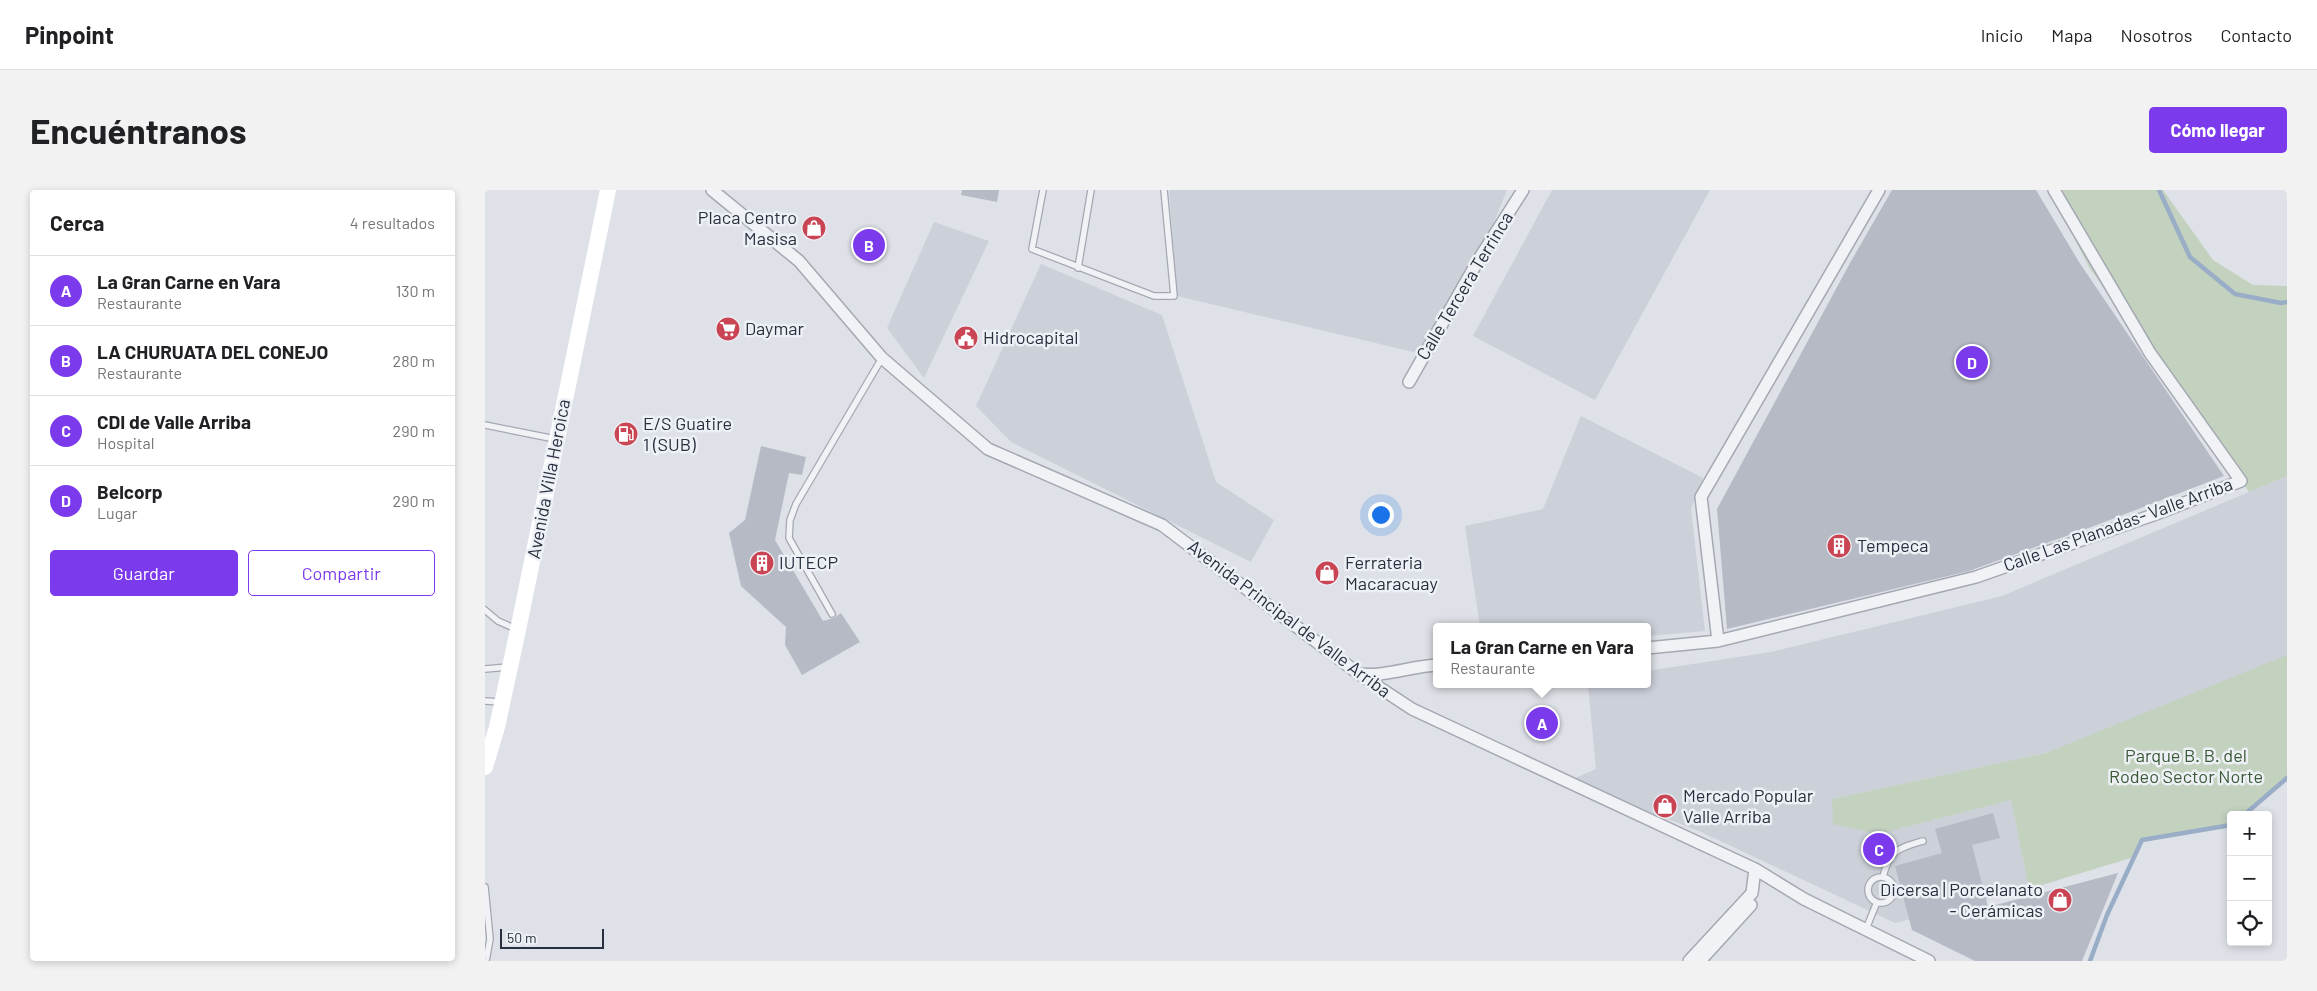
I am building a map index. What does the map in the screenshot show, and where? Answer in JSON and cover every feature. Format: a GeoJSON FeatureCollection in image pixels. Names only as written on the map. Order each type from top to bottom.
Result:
{"type":"FeatureCollection","features":[{"type":"Feature","properties":{"kind":"main road","name":"Avenida Villa Heroica"},"geometry":{"type":"LineString","coordinates":[[485,767],[511,666],[608,190]]}},
{"type":"Feature","properties":{"kind":"street","name":"Avenida Principal de Valle Arriba"},"geometry":{"type":"LineString","coordinates":[[713,190],[799,261],[882,358],[987,449],[1163,525],[1359,674],[1412,709],[1758,872],[1929,961]]}},
{"type":"Feature","properties":{"kind":"street","name":"Calle Tercera Terrinca"},"geometry":{"type":"LineString","coordinates":[[1409,382],[1479,259],[1523,190]]}},
{"type":"Feature","properties":{"kind":"street"},"geometry":{"type":"LineString","coordinates":[[1718,641],[1701,497],[1879,190]]}},
{"type":"Feature","properties":{"kind":"street","name":"Calle Las Planadas- Valle Arriba"},"geometry":{"type":"LineString","coordinates":[[1651,648],[1718,641],[1976,577],[2156,514],[2241,480],[2151,353],[2054,190]]}},
{"type":"Feature","properties":{"kind":"street"},"geometry":{"type":"LineString","coordinates":[[1359,674],[1370,675],[1416,666],[1433,665]]}},
{"type":"Feature","properties":{"kind":"street"},"geometry":{"type":"LineString","coordinates":[[1689,961],[1752,893],[1758,872]]}},
{"type":"Feature","properties":{"kind":"street"},"geometry":{"type":"LineString","coordinates":[[1700,961],[1758,895],[1758,872]]}},
{"type":"Feature","properties":{"kind":"lane"},"geometry":{"type":"LineString","coordinates":[[1043,190],[1032,249],[1154,296],[1173,296],[1164,190]]}},
{"type":"Feature","properties":{"kind":"lane"},"geometry":{"type":"LineString","coordinates":[[1079,268],[1091,190]]}},
{"type":"Feature","properties":{"kind":"lane"},"geometry":{"type":"LineString","coordinates":[[832,614],[789,538],[790,520],[796,504],[882,358]]}},
{"type":"Feature","properties":{"kind":"lane"},"geometry":{"type":"LineString","coordinates":[[485,426],[557,440]]}},
{"type":"Feature","properties":{"kind":"lane"},"geometry":{"type":"LineString","coordinates":[[485,610],[498,620],[518,630]]}},
{"type":"Feature","properties":{"kind":"lane"},"geometry":{"type":"LineString","coordinates":[[485,669],[511,666]]}},
{"type":"Feature","properties":{"kind":"lane"},"geometry":{"type":"LineString","coordinates":[[485,700],[503,702]]}},
{"type":"Feature","properties":{"kind":"lane"},"geometry":{"type":"LineString","coordinates":[[1883,877],[1886,863],[1893,853],[1903,847],[1923,841]]}},
{"type":"Feature","properties":{"kind":"lane"},"geometry":{"type":"LineString","coordinates":[[1883,877],[1891,882],[1893,890],[1890,899],[1886,902],[1877,902],[1869,896],[1868,887],[1873,879],[1883,877]]}},
{"type":"Feature","properties":{"kind":"lane"},"geometry":{"type":"LineString","coordinates":[[485,887],[490,939],[486,961]]}},
{"type":"Feature","properties":{"kind":"lane"},"geometry":{"type":"LineString","coordinates":[[1866,929],[1877,902]]}},
{"type":"Feature","properties":{"kind":"shaded area"},"geometry":{"type":"Polygon","coordinates":[[[1169,190],[1507,190],[1479,259],[1422,354],[1177,296],[1169,190]]]}},
{"type":"Feature","properties":{"kind":"shaded area"},"geometry":{"type":"Polygon","coordinates":[[[1552,190],[1710,190],[1595,400],[1473,336],[1552,190]]]}},
{"type":"Feature","properties":{"kind":"shaded area"},"geometry":{"type":"Polygon","coordinates":[[[934,222],[989,241],[924,378],[887,328],[934,222]]]}},
{"type":"Feature","properties":{"kind":"shaded area"},"geometry":{"type":"Polygon","coordinates":[[[1041,264],[1162,315],[1216,482],[1274,520],[1251,562],[1011,442],[976,406],[1041,264]]]}},
{"type":"Feature","properties":{"kind":"shaded area"},"geometry":{"type":"Polygon","coordinates":[[[1581,416],[1703,478],[1691,509],[1705,631],[1651,636],[1651,623],[1479,623],[1465,526],[1543,509],[1581,416]]]}},
{"type":"Feature","properties":{"kind":"shaded area"},"geometry":{"type":"Polygon","coordinates":[[[2287,476],[2287,658],[2046,753],[1832,799],[1901,828],[2011,800],[2029,889],[1895,923],[1699,831],[1568,781],[1596,769],[1588,688],[1651,688],[1651,670],[1771,652],[2002,596],[2287,476]]]}},
{"type":"Feature","properties":{"kind":"green space"},"geometry":{"type":"Polygon","coordinates":[[[2050,190],[2163,190],[2213,260],[2253,285],[2287,286],[2287,476],[2249,492],[2089,267],[2050,190]]]}},
{"type":"Feature","properties":{"kind":"green space","name":"Parque B. B. del Rodeo Sector Norte"},"geometry":{"type":"Polygon","coordinates":[[[2287,655],[2287,779],[2250,811],[2227,811],[2227,826],[2142,840],[2134,857],[2029,889],[2011,800],[1878,834],[1833,824],[1832,799],[2046,753],[2287,655]]]}},
{"type":"Feature","properties":{"kind":"building"},"geometry":{"type":"Polygon","coordinates":[[[962,190],[999,190],[997,202],[961,195],[962,190]]]}},
{"type":"Feature","properties":{"kind":"building"},"geometry":{"type":"Polygon","coordinates":[[[1892,190],[2036,190],[2079,262],[2224,476],[1969,571],[1727,629],[1717,509],[1850,263],[1892,190]]]}},
{"type":"Feature","properties":{"kind":"building","name":"IUTECP"},"geometry":{"type":"Polygon","coordinates":[[[761,446],[806,457],[802,475],[789,473],[775,540],[823,621],[834,618],[841,613],[860,642],[802,675],[785,645],[786,627],[741,586],[729,533],[745,520],[761,446]]]}},
{"type":"Feature","properties":{"kind":"building","name":"Dicersa | Porcelanato - Cerámicas"},"geometry":{"type":"Polygon","coordinates":[[[1993,813],[2000,838],[1972,845],[1988,907],[2118,873],[2082,961],[1975,961],[1912,930],[1895,866],[1942,853],[1935,829],[1993,813]]]}},
{"type":"Feature","properties":{"kind":"waterway"},"geometry":{"type":"LineString","coordinates":[[2159,190],[2190,257],[2235,294],[2281,303],[2287,302]]}},
{"type":"Feature","properties":{"kind":"waterway"},"geometry":{"type":"LineString","coordinates":[[2249,811],[2287,778]]}},
{"type":"Feature","properties":{"kind":"waterway"},"geometry":{"type":"LineString","coordinates":[[2090,961],[2107,915],[2142,840],[2227,826]]}},
{"type":"Feature","properties":{"kind":"place","name":"Placa Centro Masisa"},"geometry":{"type":"Point","coordinates":[814,228]}},
{"type":"Feature","properties":{"kind":"place","name":"LA CHURUATA DEL CONEJO"},"geometry":{"type":"Point","coordinates":[869,245]}},
{"type":"Feature","properties":{"kind":"place","name":"Daymar"},"geometry":{"type":"Point","coordinates":[728,329]}},
{"type":"Feature","properties":{"kind":"place","name":"Hidrocapital"},"geometry":{"type":"Point","coordinates":[966,338]}},
{"type":"Feature","properties":{"kind":"place","name":"Belcorp"},"geometry":{"type":"Point","coordinates":[1972,362]}},
{"type":"Feature","properties":{"kind":"place","name":"E/S Guatire 1 (SUB)"},"geometry":{"type":"Point","coordinates":[626,434]}},
{"type":"Feature","properties":{"kind":"place","name":"Tempeca"},"geometry":{"type":"Point","coordinates":[1839,546]}},
{"type":"Feature","properties":{"kind":"place","name":"IUTECP"},"geometry":{"type":"Point","coordinates":[762,563]}},
{"type":"Feature","properties":{"kind":"place","name":"Ferrateria Macaracuay"},"geometry":{"type":"Point","coordinates":[1327,573]}},
{"type":"Feature","properties":{"kind":"place","name":"La Gran Carne en Vara"},"geometry":{"type":"Point","coordinates":[1542,723]}},
{"type":"Feature","properties":{"kind":"place","name":"Mercado Popular Valle Arriba"},"geometry":{"type":"Point","coordinates":[1665,806]}},
{"type":"Feature","properties":{"kind":"place","name":"CDI de Valle Arriba"},"geometry":{"type":"Point","coordinates":[1879,849]}},
{"type":"Feature","properties":{"kind":"place","name":"Dicersa | Porcelanato - Cerámicas"},"geometry":{"type":"Point","coordinates":[2060,900]}}]}
